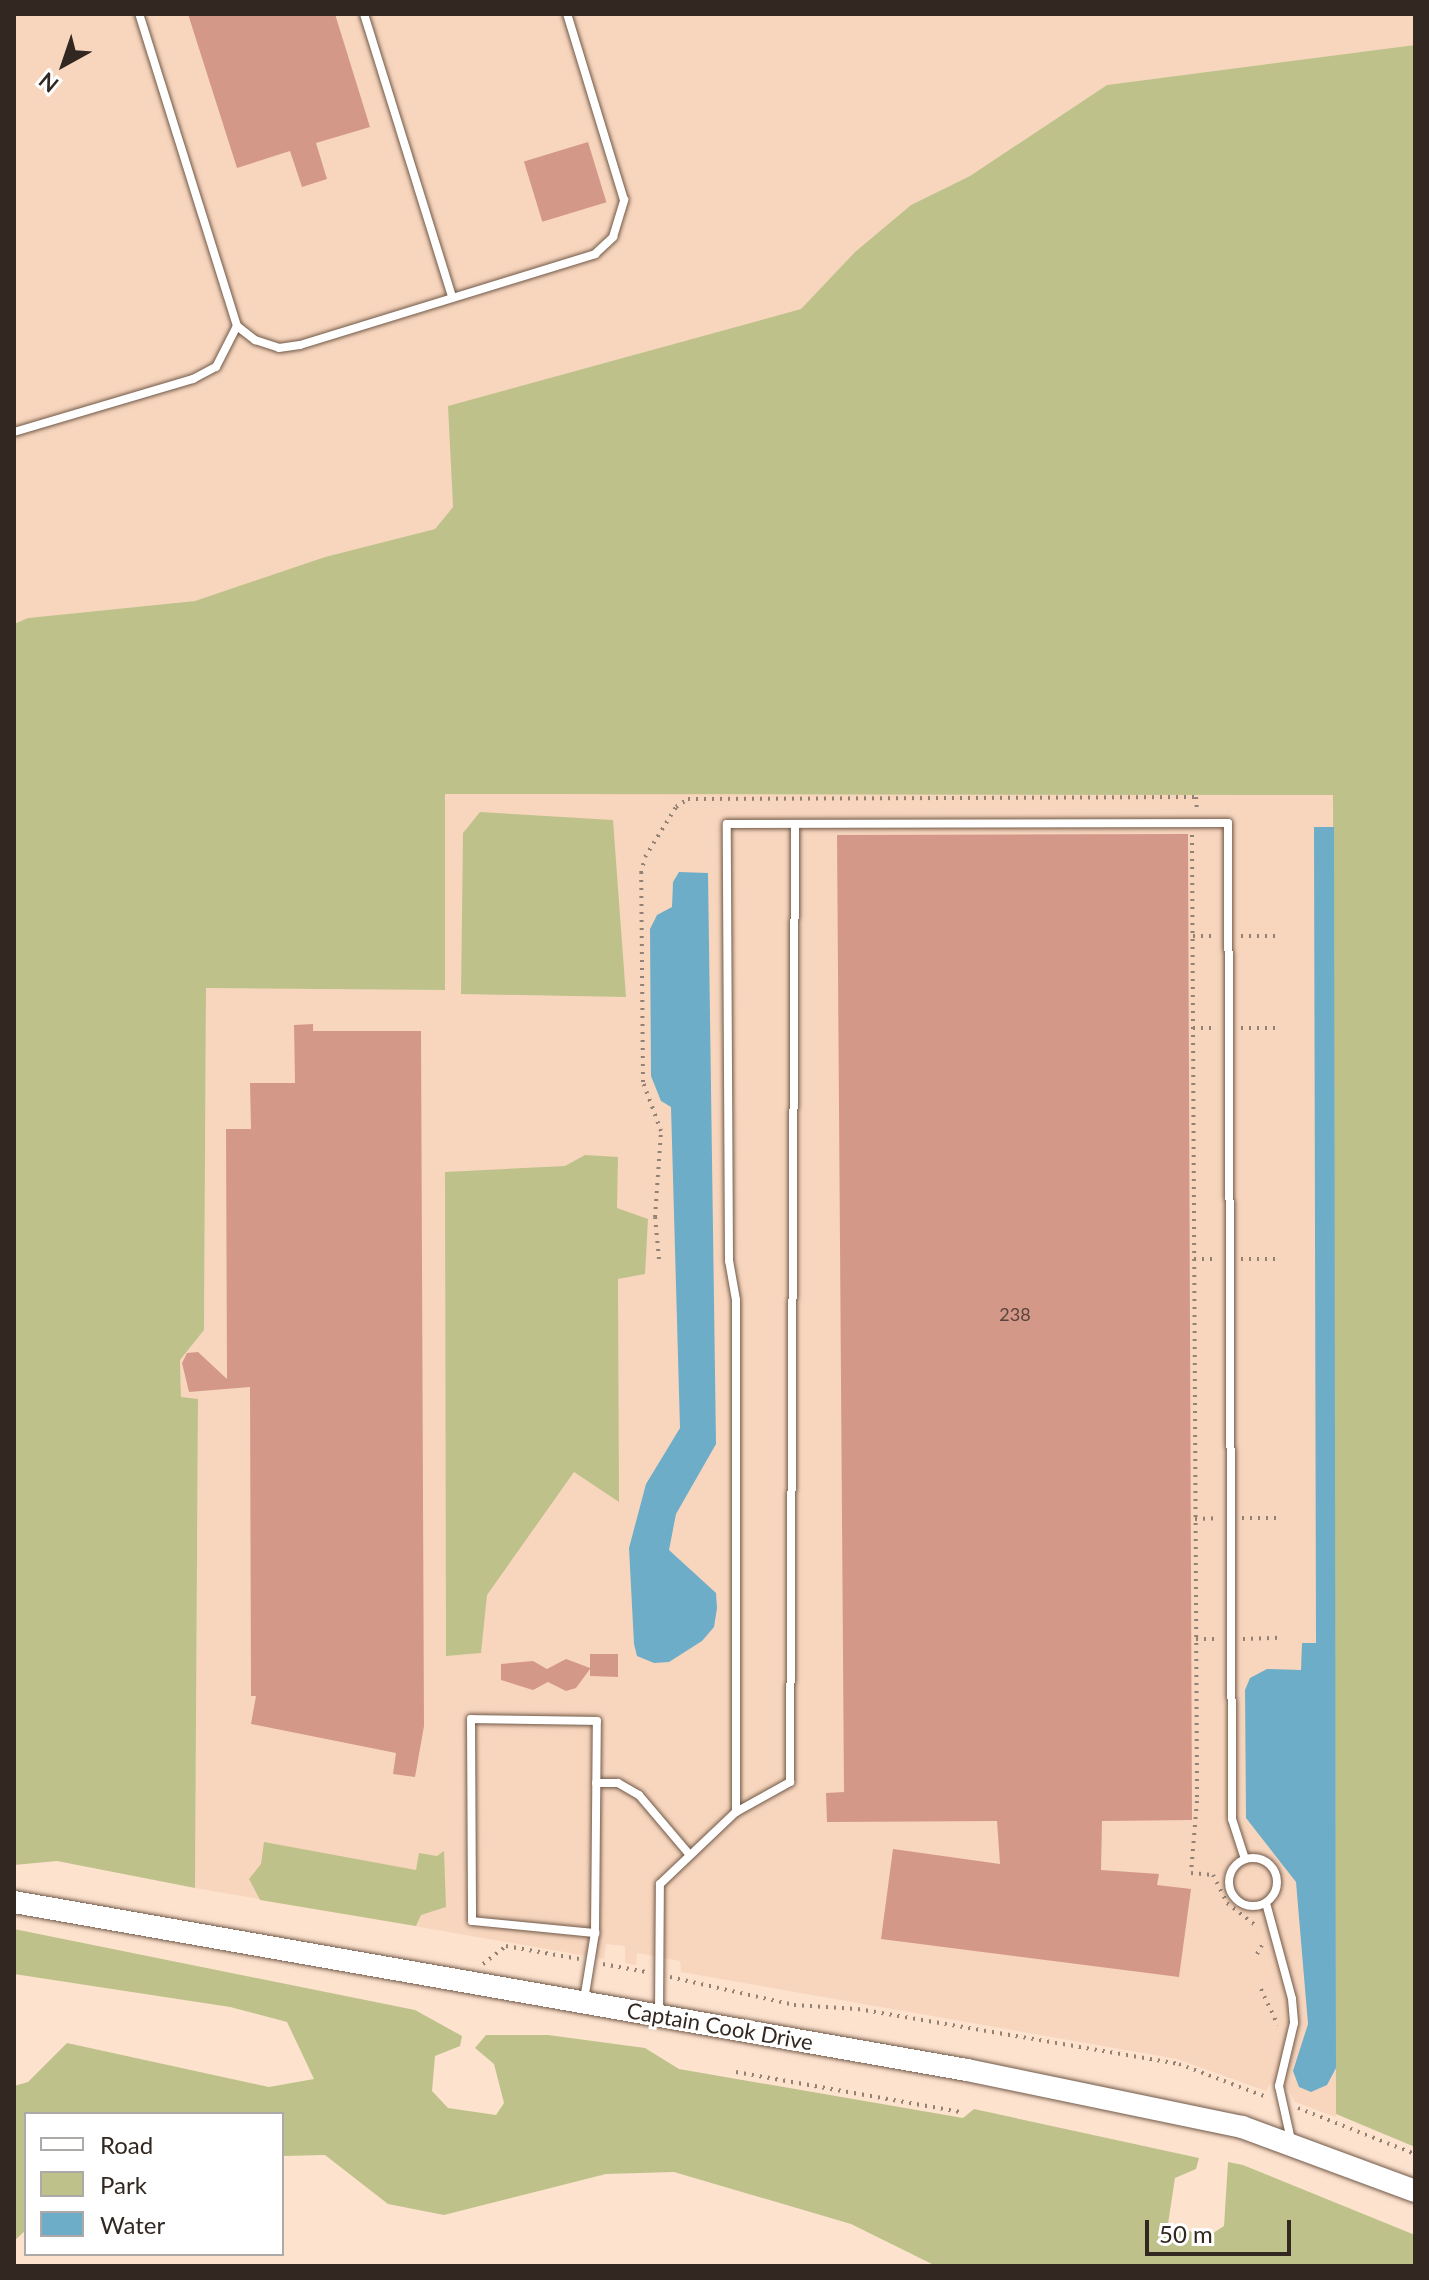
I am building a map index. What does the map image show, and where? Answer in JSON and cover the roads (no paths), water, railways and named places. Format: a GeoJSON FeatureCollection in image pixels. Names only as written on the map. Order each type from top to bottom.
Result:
{"type":"FeatureCollection","features":[{"type":"Feature","properties":{"kind":"main road","name":"Captain Cook Drive"},"geometry":{"type":"LineString","coordinates":[[14,1902],[967,2070],[1242,2127],[1415,2191]]}},
{"type":"Feature","properties":{"kind":"lane"},"geometry":{"type":"LineString","coordinates":[[139,14],[237,326],[255,340],[279,348],[595,254],[613,237],[624,200],[567,14]]}},
{"type":"Feature","properties":{"kind":"lane"},"geometry":{"type":"LineString","coordinates":[[364,14],[452,297]]}},
{"type":"Feature","properties":{"kind":"lane"},"geometry":{"type":"LineString","coordinates":[[14,432],[193,379],[216,367],[237,326]]}},
{"type":"Feature","properties":{"kind":"lane"},"geometry":{"type":"LineString","coordinates":[[736,1812],[736,1300],[729,1261],[727,824],[1228,823],[1232,1819],[1245,1859]]}},
{"type":"Feature","properties":{"kind":"lane"},"geometry":{"type":"LineString","coordinates":[[659,2015],[660,1884],[736,1812],[790,1782],[795,824]]}},
{"type":"Feature","properties":{"kind":"lane"},"geometry":{"type":"LineString","coordinates":[[584,2002],[595,1933],[597,1721],[471,1719],[472,1921],[595,1933]]}},
{"type":"Feature","properties":{"kind":"lane"},"geometry":{"type":"LineString","coordinates":[[596,1783],[618,1783],[639,1795],[689,1854]]}},
{"type":"Feature","properties":{"kind":"lane"},"geometry":{"type":"LineString","coordinates":[[1245,1859],[1266,1861],[1275,1871],[1276,1892],[1266,1903],[1252,1906],[1233,1896],[1230,1874],[1245,1859]]}},
{"type":"Feature","properties":{"kind":"lane"},"geometry":{"type":"LineString","coordinates":[[1266,1903],[1285,1966],[1294,2023],[1281,2072],[1280,2101],[1293,2144]]}},
{"type":"Feature","properties":{"kind":"water"},"geometry":{"type":"Polygon","coordinates":[[[1314,827],[1334,827],[1336,2068],[1327,2085],[1311,2092],[1299,2087],[1293,2071],[1308,2024],[1296,1882],[1246,1818],[1245,1690],[1250,1678],[1267,1669],[1301,1670],[1302,1643],[1316,1643],[1314,827]]]}},
{"type":"Feature","properties":{"kind":"water"},"geometry":{"type":"Polygon","coordinates":[[[679,872],[708,873],[716,1444],[676,1514],[669,1550],[716,1593],[717,1608],[714,1627],[702,1641],[669,1662],[654,1663],[637,1656],[634,1644],[629,1548],[646,1484],[680,1428],[671,1107],[661,1101],[651,1076],[650,929],[657,915],[672,907],[673,882],[679,872]]]}}]}
